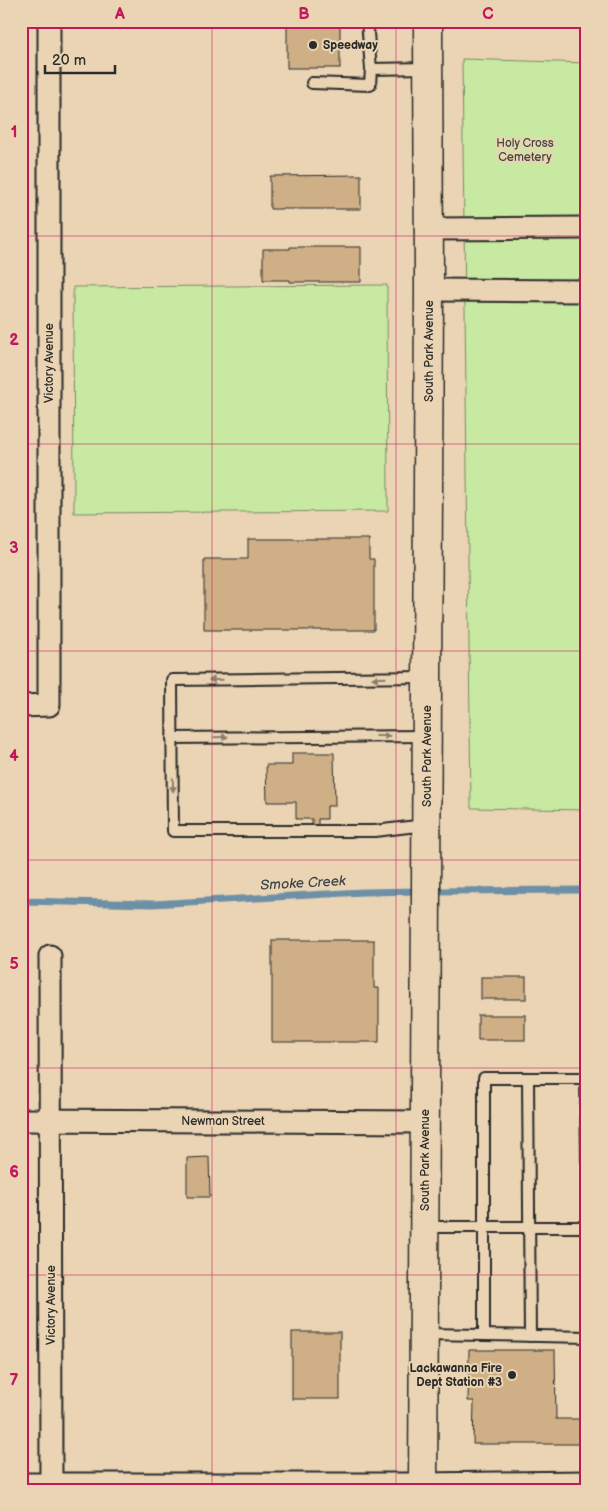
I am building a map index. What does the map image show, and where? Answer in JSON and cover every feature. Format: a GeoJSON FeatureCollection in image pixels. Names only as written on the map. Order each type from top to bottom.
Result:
{"type":"FeatureCollection","features":[{"type":"Feature","properties":{"kind":"main road","name":"South Park Avenue"},"geometry":{"type":"LineString","coordinates":[[423,1487],[428,677],[428,21]]}},
{"type":"Feature","properties":{"kind":"street","name":"Victory Avenue"},"geometry":{"type":"LineString","coordinates":[[21,706],[49,705],[49,21]]}},
{"type":"Feature","properties":{"kind":"street"},"geometry":{"type":"LineString","coordinates":[[429,229],[587,228]]}},
{"type":"Feature","properties":{"kind":"street"},"geometry":{"type":"LineString","coordinates":[[429,290],[587,291]]}},
{"type":"Feature","properties":{"kind":"street","name":"Victory Avenue"},"geometry":{"type":"LineString","coordinates":[[50,956],[51,1487]]}},
{"type":"Feature","properties":{"kind":"street","name":"Newman Street"},"geometry":{"type":"LineString","coordinates":[[21,1120],[425,1122]]}},
{"type":"Feature","properties":{"kind":"street"},"geometry":{"type":"LineString","coordinates":[[21,1484],[51,1487],[423,1487],[587,1482]]}},
{"type":"Feature","properties":{"kind":"lane"},"geometry":{"type":"LineString","coordinates":[[312,84],[370,85],[371,69],[367,21]]}},
{"type":"Feature","properties":{"kind":"lane"},"geometry":{"type":"LineString","coordinates":[[371,69],[428,68]]}},
{"type":"Feature","properties":{"kind":"lane"},"geometry":{"type":"LineString","coordinates":[[427,825],[375,831],[173,831],[172,680],[428,677]]}},
{"type":"Feature","properties":{"kind":"lane"},"geometry":{"type":"LineString","coordinates":[[172,738],[427,736]]}},
{"type":"Feature","properties":{"kind":"lane"},"geometry":{"type":"LineString","coordinates":[[484,1335],[484,1078],[586,1078],[587,1160]]}},
{"type":"Feature","properties":{"kind":"lane"},"geometry":{"type":"LineString","coordinates":[[528,1078],[530,1336]]}},
{"type":"Feature","properties":{"kind":"lane"},"geometry":{"type":"LineString","coordinates":[[424,1227],[587,1227]]}},
{"type":"Feature","properties":{"kind":"lane"},"geometry":{"type":"LineString","coordinates":[[424,1334],[587,1337]]}},
{"type":"Feature","properties":{"kind":"green space","name":"Holy Cross Cemetery"},"geometry":{"type":"Polygon","coordinates":[[[462,59],[587,63],[587,810],[471,808],[462,59]]]}},
{"type":"Feature","properties":{"kind":"green space"},"geometry":{"type":"Polygon","coordinates":[[[387,285],[388,511],[74,513],[73,287],[387,285]]]}},
{"type":"Feature","properties":{"kind":"building","name":"Speedway"},"geometry":{"type":"Polygon","coordinates":[[[287,21],[340,21],[340,68],[287,68],[287,21]]]}},
{"type":"Feature","properties":{"kind":"building"},"geometry":{"type":"Polygon","coordinates":[[[361,175],[361,209],[270,209],[270,176],[361,175]]]}},
{"type":"Feature","properties":{"kind":"building"},"geometry":{"type":"Polygon","coordinates":[[[290,247],[361,247],[361,282],[263,280],[263,249],[290,249],[290,247]]]}},
{"type":"Feature","properties":{"kind":"building"},"geometry":{"type":"Polygon","coordinates":[[[248,539],[369,539],[369,559],[374,559],[374,630],[204,630],[204,559],[248,559],[248,539]]]}},
{"type":"Feature","properties":{"kind":"building"},"geometry":{"type":"Polygon","coordinates":[[[292,753],[334,753],[335,806],[327,806],[327,819],[318,819],[318,825],[312,825],[312,819],[296,819],[296,802],[267,802],[266,765],[292,765],[292,753]]]}},
{"type":"Feature","properties":{"kind":"building"},"geometry":{"type":"Polygon","coordinates":[[[272,940],[374,940],[374,988],[379,988],[379,1042],[272,1042],[272,940]]]}},
{"type":"Feature","properties":{"kind":"building"},"geometry":{"type":"Polygon","coordinates":[[[481,977],[526,977],[526,999],[481,999],[481,977]]]}},
{"type":"Feature","properties":{"kind":"building"},"geometry":{"type":"Polygon","coordinates":[[[478,1015],[525,1015],[525,1040],[478,1040],[478,1015]]]}},
{"type":"Feature","properties":{"kind":"building"},"geometry":{"type":"Polygon","coordinates":[[[209,1157],[210,1197],[187,1197],[187,1158],[209,1157]]]}},
{"type":"Feature","properties":{"kind":"building"},"geometry":{"type":"Polygon","coordinates":[[[292,1332],[340,1332],[340,1399],[292,1399],[292,1332]]]}},
{"type":"Feature","properties":{"kind":"building","name":"Lackawanna Fire Dept Station #3"},"geometry":{"type":"Polygon","coordinates":[[[469,1350],[555,1350],[556,1419],[582,1419],[582,1444],[473,1444],[474,1401],[468,1401],[469,1350]]]}},
{"type":"Feature","properties":{"kind":"waterway","name":"Smoke Creek"},"geometry":{"type":"LineString","coordinates":[[432,891],[587,890]]}},
{"type":"Feature","properties":{"kind":"waterway","name":"Smoke Creek"},"geometry":{"type":"LineString","coordinates":[[21,901],[153,904],[363,892],[421,891]]}},
{"type":"Feature","properties":{"kind":"place","name":"Speedway"},"geometry":{"type":"Point","coordinates":[313,45]}},
{"type":"Feature","properties":{"kind":"place","name":"Lackawanna Fire Dept Station #3"},"geometry":{"type":"Point","coordinates":[512,1375]}}]}
